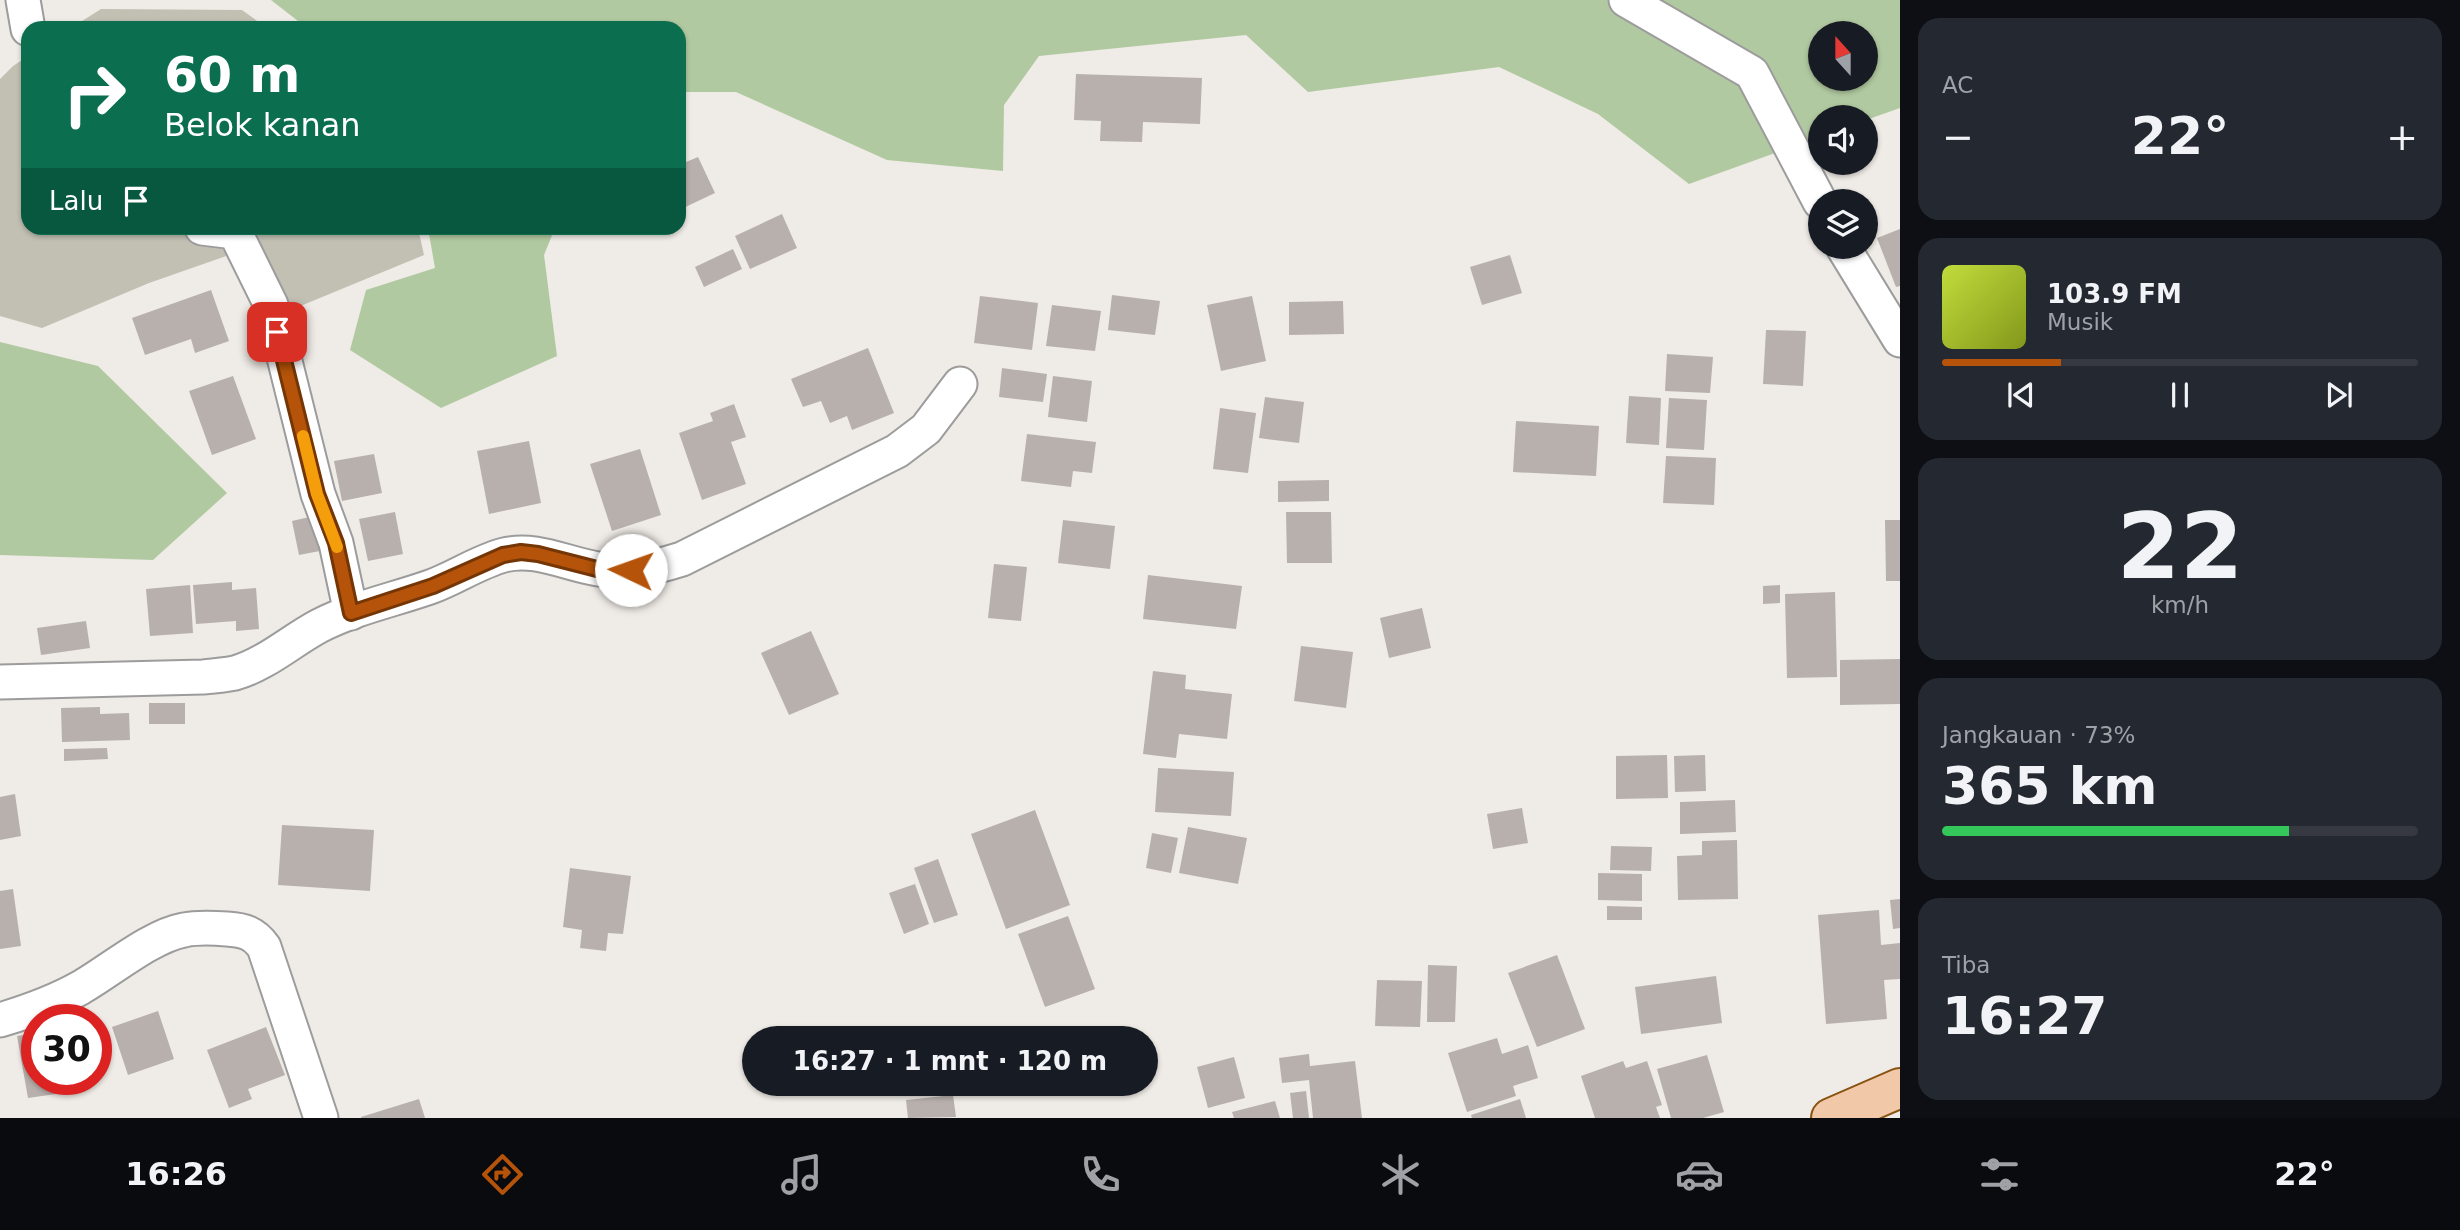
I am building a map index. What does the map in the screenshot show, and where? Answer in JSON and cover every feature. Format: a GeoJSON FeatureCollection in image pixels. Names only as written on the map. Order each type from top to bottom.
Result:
{"type":"FeatureCollection","features":[{"type":"Feature","properties":{"kind":"main road"},"geometry":{"type":"LineString","coordinates":[[1831,1118],[1900,1088]]}},
{"type":"Feature","properties":{"kind":"street"},"geometry":{"type":"LineString","coordinates":[[23,0],[27,21]]}},
{"type":"Feature","properties":{"kind":"street"},"geometry":{"type":"LineString","coordinates":[[1626,0],[1752,73],[1813,189]]}},
{"type":"Feature","properties":{"kind":"street"},"geometry":{"type":"LineString","coordinates":[[236,235],[271,305],[317,494],[336,543],[351,613]]}},
{"type":"Feature","properties":{"kind":"street"},"geometry":{"type":"LineString","coordinates":[[1850,259],[1900,340]]}},
{"type":"Feature","properties":{"kind":"street"},"geometry":{"type":"LineString","coordinates":[[0,682],[177,678],[236,673],[265,659],[317,627],[433,586],[503,555],[521,552],[538,554],[597,569],[620,570],[645,570],[682,559],[897,451],[926,429],[960,384]]}},
{"type":"Feature","properties":{"kind":"street"},"geometry":{"type":"LineString","coordinates":[[0,1020],[29,1012],[78,989],[136,953],[181,930],[220,928],[249,932],[264,947],[321,1118]]}},
{"type":"Feature","properties":{"kind":"shaded area"},"geometry":{"type":"Polygon","coordinates":[[[101,9],[242,10],[257,21],[82,21],[101,9]]]}},
{"type":"Feature","properties":{"kind":"shaded area"},"geometry":{"type":"Polygon","coordinates":[[[21,61],[21,235],[420,235],[424,255],[281,314],[232,254],[149,283],[42,328],[0,316],[0,79],[21,61]]]}},
{"type":"Feature","properties":{"kind":"green space"},"geometry":{"type":"Polygon","coordinates":[[[271,0],[1900,0],[1900,108],[1878,116],[1878,105],[1808,105],[1808,141],[1689,184],[1598,114],[1499,67],[1308,92],[1246,35],[1039,56],[1004,105],[1003,171],[887,160],[736,92],[686,92],[686,21],[298,21],[271,0]]]}},
{"type":"Feature","properties":{"kind":"green space"},"geometry":{"type":"Polygon","coordinates":[[[429,235],[552,235],[544,255],[557,356],[441,408],[350,350],[366,290],[435,268],[429,235]]]}},
{"type":"Feature","properties":{"kind":"green space"},"geometry":{"type":"Polygon","coordinates":[[[0,342],[98,366],[227,493],[153,560],[0,555],[0,342]]]}},
{"type":"Feature","properties":{"kind":"building"},"geometry":{"type":"Polygon","coordinates":[[[1076,74],[1202,78],[1200,124],[1143,122],[1142,142],[1100,141],[1101,121],[1074,120],[1076,74]]]}},
{"type":"Feature","properties":{"kind":"building"},"geometry":{"type":"Polygon","coordinates":[[[698,157],[715,193],[686,207],[686,162],[698,157]]]}},
{"type":"Feature","properties":{"kind":"building"},"geometry":{"type":"Polygon","coordinates":[[[782,214],[797,248],[750,269],[735,236],[782,214]]]}},
{"type":"Feature","properties":{"kind":"building"},"geometry":{"type":"Polygon","coordinates":[[[1900,229],[1900,286],[1896,287],[1878,238],[1900,229]]]}},
{"type":"Feature","properties":{"kind":"building"},"geometry":{"type":"Polygon","coordinates":[[[733,249],[742,269],[704,287],[695,267],[733,249]]]}},
{"type":"Feature","properties":{"kind":"building"},"geometry":{"type":"Polygon","coordinates":[[[1510,255],[1522,293],[1482,305],[1470,267],[1510,255]]]}},
{"type":"Feature","properties":{"kind":"building"},"geometry":{"type":"Polygon","coordinates":[[[211,290],[229,341],[195,353],[191,339],[145,355],[132,318],[211,290]]]}},
{"type":"Feature","properties":{"kind":"building"},"geometry":{"type":"Polygon","coordinates":[[[1112,295],[1160,301],[1155,335],[1108,330],[1112,295]]]}},
{"type":"Feature","properties":{"kind":"building"},"geometry":{"type":"Polygon","coordinates":[[[980,296],[1038,303],[1032,350],[974,343],[980,296]]]}},
{"type":"Feature","properties":{"kind":"building"},"geometry":{"type":"Polygon","coordinates":[[[1252,296],[1266,361],[1221,371],[1207,305],[1252,296]]]}},
{"type":"Feature","properties":{"kind":"building"},"geometry":{"type":"Polygon","coordinates":[[[1343,301],[1344,334],[1289,335],[1289,302],[1343,301]]]}},
{"type":"Feature","properties":{"kind":"building"},"geometry":{"type":"Polygon","coordinates":[[[1052,305],[1101,311],[1095,351],[1046,346],[1052,305]]]}},
{"type":"Feature","properties":{"kind":"building"},"geometry":{"type":"Polygon","coordinates":[[[1766,330],[1806,331],[1803,386],[1763,384],[1766,330]]]}},
{"type":"Feature","properties":{"kind":"building"},"geometry":{"type":"Polygon","coordinates":[[[868,348],[894,413],[852,430],[847,416],[830,423],[821,401],[803,407],[791,379],[868,348]]]}},
{"type":"Feature","properties":{"kind":"building"},"geometry":{"type":"Polygon","coordinates":[[[1667,354],[1713,357],[1710,393],[1665,391],[1667,354]]]}},
{"type":"Feature","properties":{"kind":"building"},"geometry":{"type":"Polygon","coordinates":[[[1002,368],[1047,374],[1043,402],[999,397],[1002,368]]]}},
{"type":"Feature","properties":{"kind":"building"},"geometry":{"type":"Polygon","coordinates":[[[233,376],[256,439],[212,455],[189,391],[233,376]]]}},
{"type":"Feature","properties":{"kind":"building"},"geometry":{"type":"Polygon","coordinates":[[[1053,376],[1092,381],[1087,422],[1048,417],[1053,376]]]}},
{"type":"Feature","properties":{"kind":"building"},"geometry":{"type":"Polygon","coordinates":[[[1629,396],[1661,398],[1659,445],[1626,443],[1629,396]]]}},
{"type":"Feature","properties":{"kind":"building"},"geometry":{"type":"Polygon","coordinates":[[[1265,397],[1304,402],[1299,443],[1259,438],[1265,397]]]}},
{"type":"Feature","properties":{"kind":"building"},"geometry":{"type":"Polygon","coordinates":[[[1669,398],[1707,400],[1704,450],[1666,448],[1669,398]]]}},
{"type":"Feature","properties":{"kind":"building"},"geometry":{"type":"Polygon","coordinates":[[[734,404],[746,437],[731,442],[746,484],[702,500],[679,433],[713,421],[710,413],[734,404]]]}},
{"type":"Feature","properties":{"kind":"building"},"geometry":{"type":"Polygon","coordinates":[[[1220,408],[1256,413],[1248,473],[1213,469],[1220,408]]]}},
{"type":"Feature","properties":{"kind":"building"},"geometry":{"type":"Polygon","coordinates":[[[1516,421],[1599,426],[1596,476],[1513,472],[1516,421]]]}},
{"type":"Feature","properties":{"kind":"building"},"geometry":{"type":"Polygon","coordinates":[[[1027,434],[1096,442],[1092,473],[1073,471],[1071,487],[1021,481],[1027,434]]]}},
{"type":"Feature","properties":{"kind":"building"},"geometry":{"type":"Polygon","coordinates":[[[529,441],[541,503],[489,514],[477,451],[529,441]]]}},
{"type":"Feature","properties":{"kind":"building"},"geometry":{"type":"Polygon","coordinates":[[[640,449],[661,515],[612,531],[590,464],[640,449]]]}},
{"type":"Feature","properties":{"kind":"building"},"geometry":{"type":"Polygon","coordinates":[[[374,454],[382,493],[342,501],[334,461],[374,454]]]}},
{"type":"Feature","properties":{"kind":"building"},"geometry":{"type":"Polygon","coordinates":[[[1666,456],[1716,458],[1714,505],[1663,503],[1666,456]]]}},
{"type":"Feature","properties":{"kind":"building"},"geometry":{"type":"Polygon","coordinates":[[[1329,480],[1329,501],[1278,502],[1278,481],[1329,480]]]}},
{"type":"Feature","properties":{"kind":"building"},"geometry":{"type":"Polygon","coordinates":[[[395,512],[403,554],[368,561],[359,519],[395,512]]]}},
{"type":"Feature","properties":{"kind":"building"},"geometry":{"type":"Polygon","coordinates":[[[1286,512],[1331,512],[1332,563],[1287,563],[1286,512]]]}},
{"type":"Feature","properties":{"kind":"building"},"geometry":{"type":"Polygon","coordinates":[[[318,515],[325,550],[299,555],[292,521],[318,515]]]}},
{"type":"Feature","properties":{"kind":"building"},"geometry":{"type":"Polygon","coordinates":[[[1063,520],[1115,526],[1110,569],[1058,563],[1063,520]]]}},
{"type":"Feature","properties":{"kind":"building"},"geometry":{"type":"Polygon","coordinates":[[[1885,520],[1900,520],[1900,581],[1886,581],[1885,520]]]}},
{"type":"Feature","properties":{"kind":"building"},"geometry":{"type":"Polygon","coordinates":[[[994,564],[1027,567],[1021,621],[988,618],[994,564]]]}},
{"type":"Feature","properties":{"kind":"building"},"geometry":{"type":"Polygon","coordinates":[[[1148,575],[1242,586],[1236,629],[1143,619],[1148,575]]]}},
{"type":"Feature","properties":{"kind":"building"},"geometry":{"type":"Polygon","coordinates":[[[232,582],[232,590],[256,588],[259,629],[236,631],[236,621],[196,624],[193,585],[232,582]]]}},
{"type":"Feature","properties":{"kind":"building"},"geometry":{"type":"Polygon","coordinates":[[[190,585],[193,633],[150,636],[146,589],[190,585]]]}},
{"type":"Feature","properties":{"kind":"building"},"geometry":{"type":"Polygon","coordinates":[[[1780,585],[1780,603],[1763,604],[1763,586],[1780,585]]]}},
{"type":"Feature","properties":{"kind":"building"},"geometry":{"type":"Polygon","coordinates":[[[1835,592],[1837,677],[1787,678],[1785,594],[1835,592]]]}},
{"type":"Feature","properties":{"kind":"building"},"geometry":{"type":"Polygon","coordinates":[[[1422,608],[1431,648],[1389,658],[1380,618],[1422,608]]]}},
{"type":"Feature","properties":{"kind":"building"},"geometry":{"type":"Polygon","coordinates":[[[86,621],[90,648],[41,655],[37,628],[86,621]]]}},
{"type":"Feature","properties":{"kind":"building"},"geometry":{"type":"Polygon","coordinates":[[[811,631],[839,694],[789,715],[761,653],[811,631]]]}},
{"type":"Feature","properties":{"kind":"building"},"geometry":{"type":"Polygon","coordinates":[[[1301,646],[1353,652],[1346,708],[1294,701],[1301,646]]]}},
{"type":"Feature","properties":{"kind":"building"},"geometry":{"type":"Polygon","coordinates":[[[1900,659],[1900,704],[1840,705],[1840,660],[1900,659]]]}},
{"type":"Feature","properties":{"kind":"building"},"geometry":{"type":"Polygon","coordinates":[[[1153,671],[1186,675],[1185,689],[1232,694],[1227,739],[1179,734],[1176,758],[1143,754],[1153,671]]]}},
{"type":"Feature","properties":{"kind":"building"},"geometry":{"type":"Polygon","coordinates":[[[149,703],[185,703],[185,724],[149,724],[149,703]]]}},
{"type":"Feature","properties":{"kind":"building"},"geometry":{"type":"Polygon","coordinates":[[[100,707],[100,714],[129,713],[130,740],[62,742],[61,708],[100,707]]]}},
{"type":"Feature","properties":{"kind":"building"},"geometry":{"type":"Polygon","coordinates":[[[107,748],[108,759],[64,761],[64,749],[107,748]]]}},
{"type":"Feature","properties":{"kind":"building"},"geometry":{"type":"Polygon","coordinates":[[[1667,755],[1668,798],[1616,799],[1616,756],[1667,755]]]}},
{"type":"Feature","properties":{"kind":"building"},"geometry":{"type":"Polygon","coordinates":[[[1705,755],[1706,791],[1675,792],[1674,756],[1705,755]]]}},
{"type":"Feature","properties":{"kind":"building"},"geometry":{"type":"Polygon","coordinates":[[[1158,768],[1234,772],[1231,816],[1155,812],[1158,768]]]}},
{"type":"Feature","properties":{"kind":"building"},"geometry":{"type":"Polygon","coordinates":[[[15,794],[21,836],[0,840],[0,797],[15,794]]]}},
{"type":"Feature","properties":{"kind":"building"},"geometry":{"type":"Polygon","coordinates":[[[1735,800],[1736,832],[1680,834],[1680,802],[1735,800]]]}},
{"type":"Feature","properties":{"kind":"building"},"geometry":{"type":"Polygon","coordinates":[[[1522,808],[1528,843],[1493,849],[1487,814],[1522,808]]]}},
{"type":"Feature","properties":{"kind":"building"},"geometry":{"type":"Polygon","coordinates":[[[1035,810],[1070,905],[1006,929],[971,834],[1035,810]]]}},
{"type":"Feature","properties":{"kind":"building"},"geometry":{"type":"Polygon","coordinates":[[[282,825],[374,830],[370,891],[278,885],[282,825]]]}},
{"type":"Feature","properties":{"kind":"building"},"geometry":{"type":"Polygon","coordinates":[[[1188,827],[1247,838],[1238,884],[1179,873],[1188,827]]]}},
{"type":"Feature","properties":{"kind":"building"},"geometry":{"type":"Polygon","coordinates":[[[1152,833],[1178,838],[1171,873],[1146,868],[1152,833]]]}},
{"type":"Feature","properties":{"kind":"building"},"geometry":{"type":"Polygon","coordinates":[[[1737,840],[1738,899],[1678,900],[1677,856],[1702,855],[1702,841],[1737,840]]]}},
{"type":"Feature","properties":{"kind":"building"},"geometry":{"type":"Polygon","coordinates":[[[1611,846],[1652,847],[1651,871],[1610,870],[1611,846]]]}},
{"type":"Feature","properties":{"kind":"building"},"geometry":{"type":"Polygon","coordinates":[[[938,859],[958,915],[934,923],[914,868],[938,859]]]}},
{"type":"Feature","properties":{"kind":"building"},"geometry":{"type":"Polygon","coordinates":[[[570,868],[631,876],[623,934],[608,933],[606,951],[580,948],[582,930],[563,927],[570,868]]]}},
{"type":"Feature","properties":{"kind":"building"},"geometry":{"type":"Polygon","coordinates":[[[1598,873],[1642,874],[1642,901],[1598,900],[1598,873]]]}},
{"type":"Feature","properties":{"kind":"building"},"geometry":{"type":"Polygon","coordinates":[[[915,884],[929,924],[904,934],[889,893],[915,884]]]}},
{"type":"Feature","properties":{"kind":"building"},"geometry":{"type":"Polygon","coordinates":[[[13,889],[21,946],[0,949],[0,891],[13,889]]]}},
{"type":"Feature","properties":{"kind":"building"},"geometry":{"type":"Polygon","coordinates":[[[1900,899],[1900,928],[1893,929],[1890,900],[1900,899]]]}},
{"type":"Feature","properties":{"kind":"building"},"geometry":{"type":"Polygon","coordinates":[[[1607,906],[1642,907],[1642,920],[1607,920],[1607,906]]]}},
{"type":"Feature","properties":{"kind":"building"},"geometry":{"type":"Polygon","coordinates":[[[1879,910],[1881,945],[1900,943],[1900,979],[1884,980],[1887,1019],[1826,1024],[1818,915],[1879,910]]]}},
{"type":"Feature","properties":{"kind":"building"},"geometry":{"type":"Polygon","coordinates":[[[1068,916],[1095,989],[1045,1007],[1018,934],[1068,916]]]}},
{"type":"Feature","properties":{"kind":"building"},"geometry":{"type":"Polygon","coordinates":[[[1557,955],[1585,1029],[1537,1047],[1508,973],[1557,955]]]}},
{"type":"Feature","properties":{"kind":"building"},"geometry":{"type":"Polygon","coordinates":[[[1428,965],[1457,966],[1455,1022],[1427,1022],[1428,965]]]}},
{"type":"Feature","properties":{"kind":"building"},"geometry":{"type":"Polygon","coordinates":[[[1716,976],[1722,1023],[1641,1034],[1635,987],[1716,976]]]}},
{"type":"Feature","properties":{"kind":"building"},"geometry":{"type":"Polygon","coordinates":[[[1377,980],[1422,981],[1420,1027],[1375,1026],[1377,980]]]}},
{"type":"Feature","properties":{"kind":"building"},"geometry":{"type":"Polygon","coordinates":[[[158,1011],[174,1059],[128,1075],[112,1027],[158,1011]]]}},
{"type":"Feature","properties":{"kind":"building"},"geometry":{"type":"Polygon","coordinates":[[[266,1027],[285,1075],[248,1089],[252,1099],[229,1108],[207,1050],[266,1027]]]}},
{"type":"Feature","properties":{"kind":"building"},"geometry":{"type":"Polygon","coordinates":[[[21,1035],[21,1059],[17,1036],[21,1035]]]}},
{"type":"Feature","properties":{"kind":"building"},"geometry":{"type":"Polygon","coordinates":[[[1497,1038],[1502,1054],[1528,1045],[1538,1078],[1513,1086],[1516,1096],[1467,1112],[1448,1053],[1497,1038]]]}},
{"type":"Feature","properties":{"kind":"building"},"geometry":{"type":"Polygon","coordinates":[[[1309,1054],[1310,1066],[1355,1061],[1362,1118],[1313,1118],[1309,1080],[1282,1083],[1279,1058],[1309,1054]]]}},
{"type":"Feature","properties":{"kind":"building"},"geometry":{"type":"Polygon","coordinates":[[[1707,1055],[1724,1112],[1703,1118],[1671,1118],[1657,1069],[1707,1055]]]}},
{"type":"Feature","properties":{"kind":"building"},"geometry":{"type":"Polygon","coordinates":[[[1234,1057],[1245,1098],[1208,1108],[1197,1067],[1234,1057]]]}},
{"type":"Feature","properties":{"kind":"building"},"geometry":{"type":"Polygon","coordinates":[[[1623,1061],[1626,1068],[1647,1061],[1662,1105],[1656,1107],[1660,1118],[1595,1118],[1581,1076],[1623,1061]]]}},
{"type":"Feature","properties":{"kind":"building"},"geometry":{"type":"Polygon","coordinates":[[[1306,1091],[1309,1118],[1293,1118],[1290,1093],[1306,1091]]]}},
{"type":"Feature","properties":{"kind":"building"},"geometry":{"type":"Polygon","coordinates":[[[27,1095],[49,1095],[28,1098],[27,1095]]]}},
{"type":"Feature","properties":{"kind":"building"},"geometry":{"type":"Polygon","coordinates":[[[953,1096],[956,1117],[908,1118],[906,1100],[953,1096]]]}},
{"type":"Feature","properties":{"kind":"building"},"geometry":{"type":"Polygon","coordinates":[[[419,1099],[425,1118],[361,1118],[361,1117],[419,1099]]]}},
{"type":"Feature","properties":{"kind":"building"},"geometry":{"type":"Polygon","coordinates":[[[1520,1099],[1526,1118],[1472,1118],[1471,1115],[1520,1099]]]}},
{"type":"Feature","properties":{"kind":"building"},"geometry":{"type":"Polygon","coordinates":[[[1275,1101],[1280,1118],[1234,1118],[1232,1112],[1275,1101]]]}},
{"type":"Feature","properties":{"kind":"slow traffic"},"geometry":{"type":"LineString","coordinates":[[303,436],[317,494],[337,547]]}},
{"type":"Feature","properties":{"kind":"route"},"geometry":{"type":"LineString","coordinates":[[277,332],[317,494],[336,543],[351,613],[433,586],[503,555],[521,552],[597,569],[631,570]]}}]}
